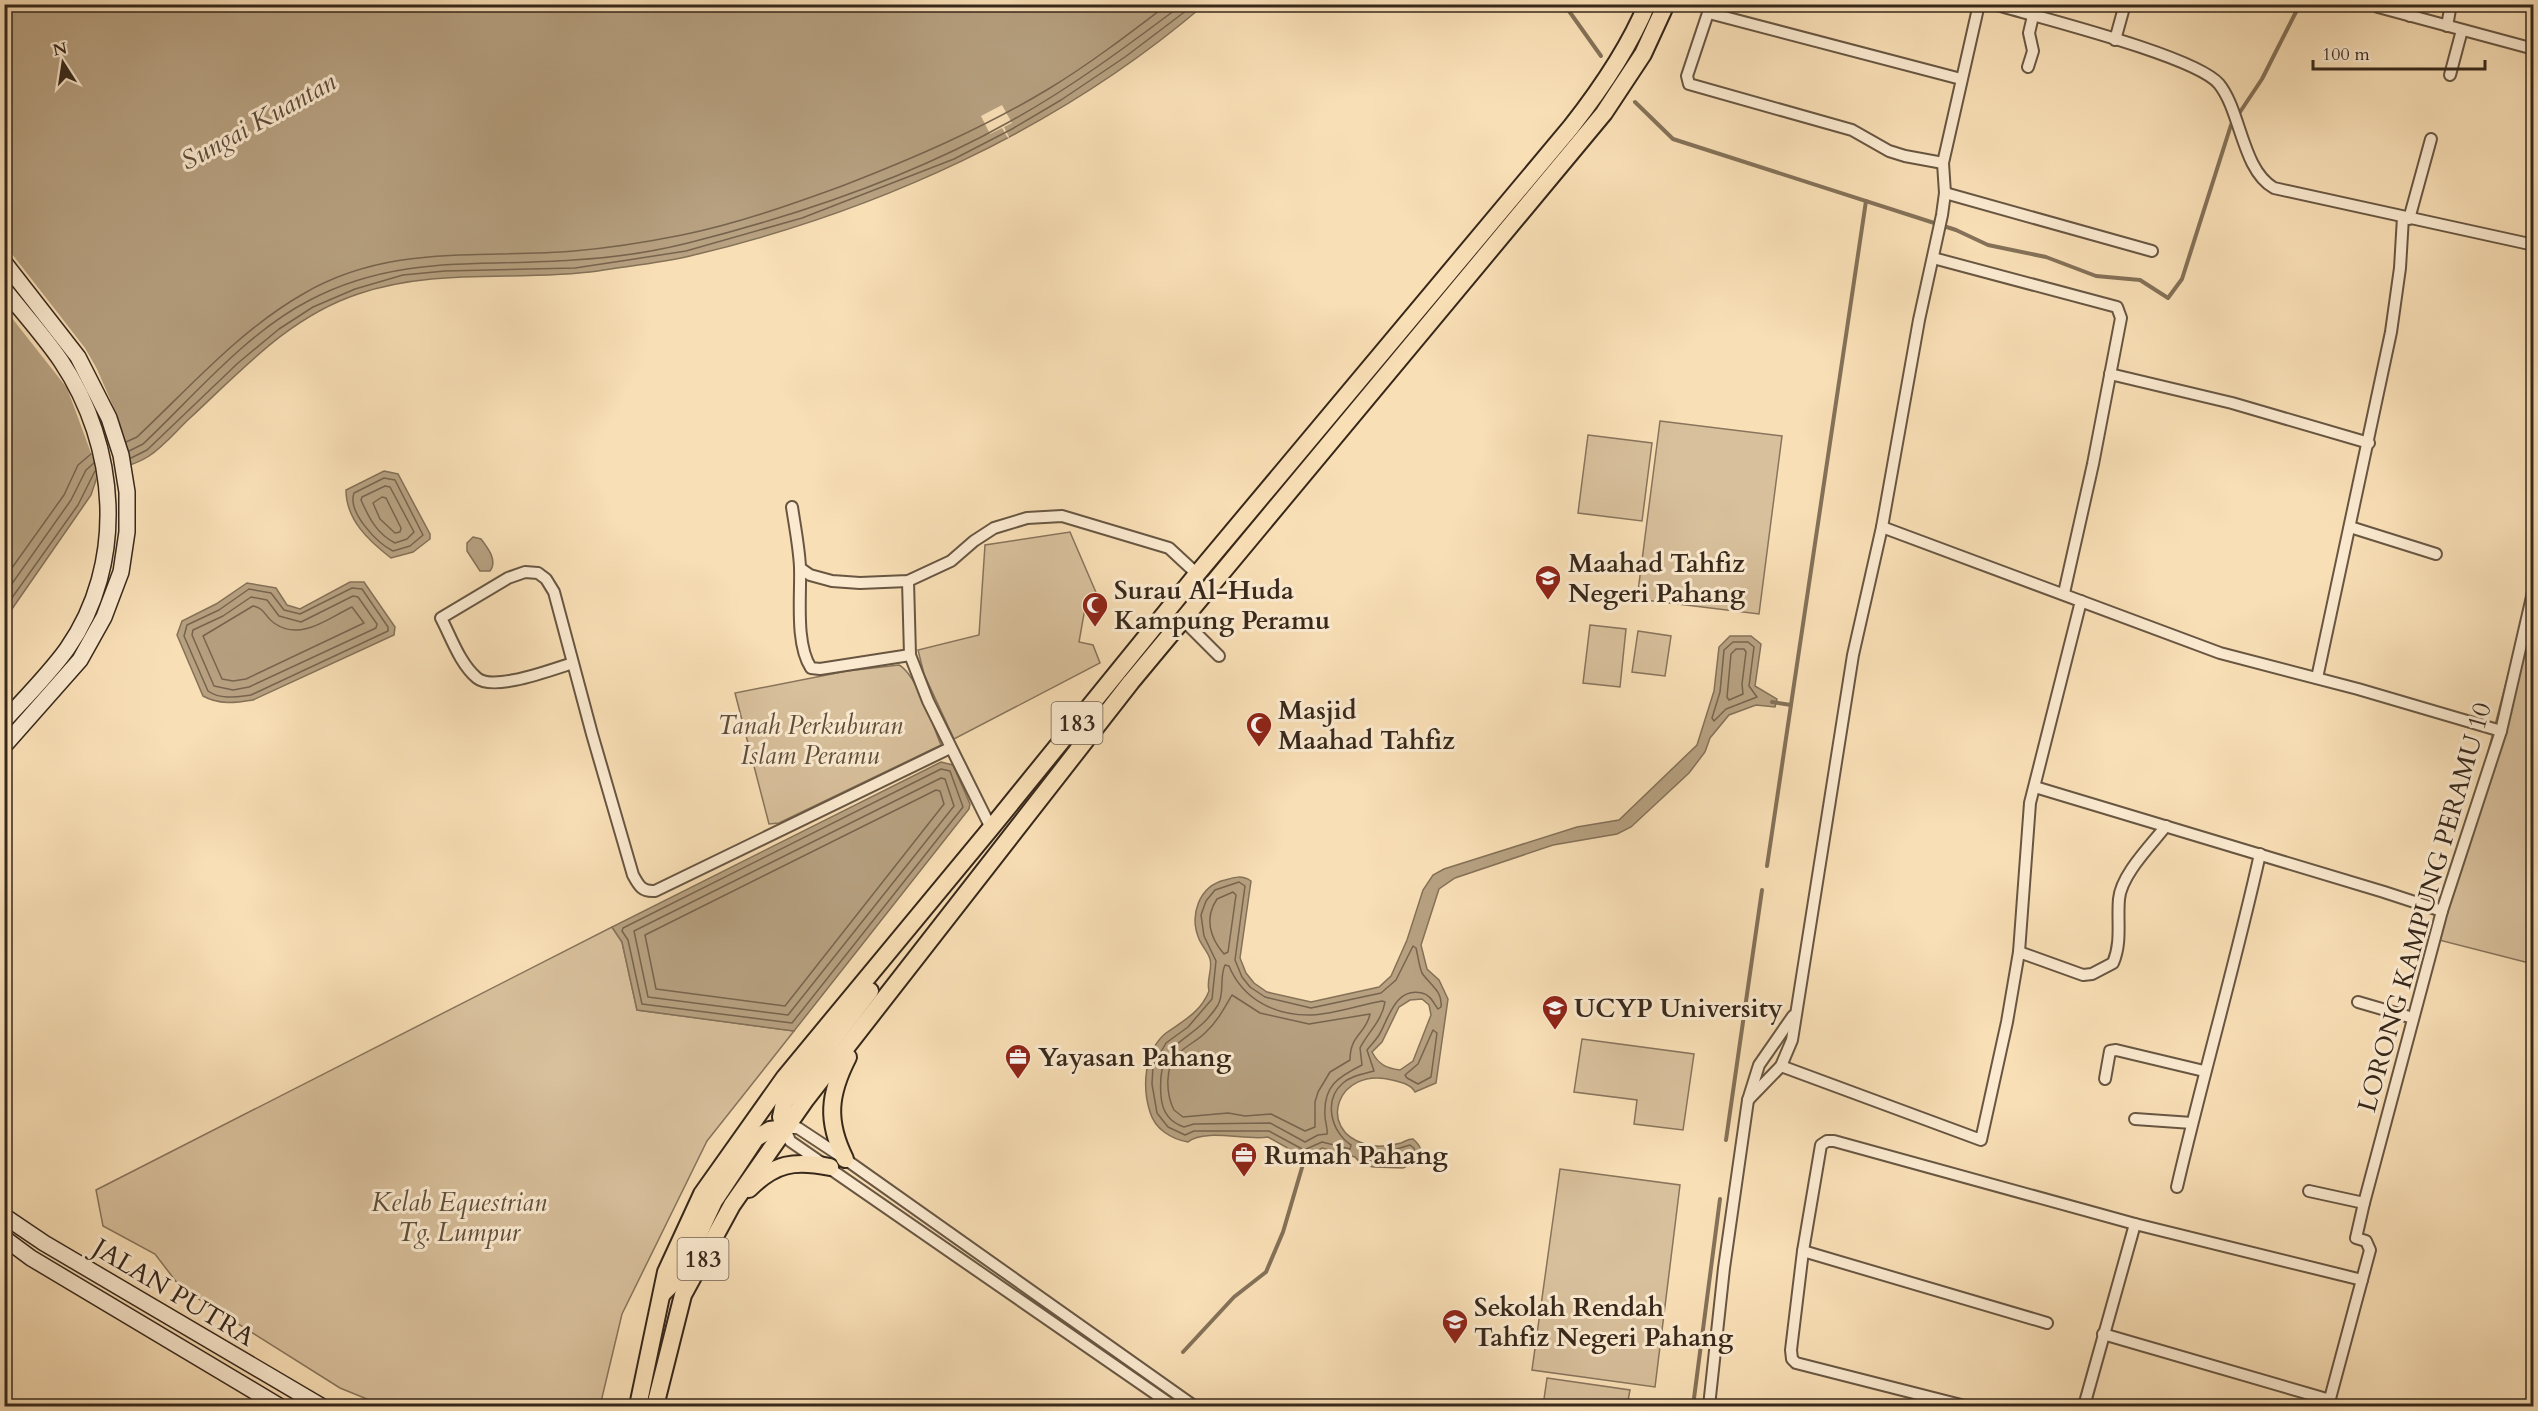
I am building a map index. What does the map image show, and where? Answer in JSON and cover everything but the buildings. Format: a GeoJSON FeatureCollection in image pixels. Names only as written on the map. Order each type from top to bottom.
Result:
{"type":"FeatureCollection","features":[{"type":"Feature","properties":{"kind":"highway","name":"183"},"geometry":{"type":"LineString","coordinates":[[638,1407],[666,1272],[702,1194],[785,1077],[1197,574],[1359,383],[1603,86],[1639,23],[1647,4]]}},
{"type":"Feature","properties":{"kind":"highway","name":"183"},"geometry":{"type":"LineString","coordinates":[[655,1407],[683,1295],[732,1205],[785,1128],[1131,682],[1491,251],[1618,95],[1644,54],[1666,4]]}},
{"type":"Feature","properties":{"kind":"highway"},"geometry":{"type":"LineString","coordinates":[[662,1294],[678,1278],[714,1200],[756,1138],[770,1130],[785,1128],[782,1117],[784,1103],[872,989],[876,967]]}},
{"type":"Feature","properties":{"kind":"highway"},"geometry":{"type":"LineString","coordinates":[[845,1160],[835,1135],[832,1103],[836,1081],[864,1024]]}},
{"type":"Feature","properties":{"kind":"highway"},"geometry":{"type":"LineString","coordinates":[[732,1205],[756,1182],[777,1168],[805,1162],[830,1167]]}},
{"type":"Feature","properties":{"kind":"main road"},"geometry":{"type":"LineString","coordinates":[[4,262],[78,357],[109,418],[121,455],[127,492],[127,532],[121,572],[104,617],[80,660],[4,746]]}},
{"type":"Feature","properties":{"kind":"main road"},"geometry":{"type":"LineString","coordinates":[[4,290],[61,362],[80,397],[105,465],[109,515],[105,561],[88,610],[67,648],[4,721]]}},
{"type":"Feature","properties":{"kind":"main road","name":"JALAN PUTRA"},"geometry":{"type":"LineString","coordinates":[[4,1216],[44,1243],[321,1407]]}},
{"type":"Feature","properties":{"kind":"main road","name":"JALAN PUTRA"},"geometry":{"type":"LineString","coordinates":[[4,1238],[31,1258],[279,1407]]}},
{"type":"Feature","properties":{"kind":"street"},"geometry":{"type":"LineString","coordinates":[[1748,1100],[1781,1066],[1792,1040],[1853,655],[1882,527],[1919,320],[1942,215],[1945,192],[1943,163],[1979,4]]}},
{"type":"Feature","properties":{"kind":"street"},"geometry":{"type":"LineString","coordinates":[[2115,40],[2125,4]]}},
{"type":"Feature","properties":{"kind":"street"},"geometry":{"type":"LineString","coordinates":[[2410,16],[2412,4]]}},
{"type":"Feature","properties":{"kind":"street"},"geometry":{"type":"LineString","coordinates":[[2447,26],[2451,4]]}},
{"type":"Feature","properties":{"kind":"street"},"geometry":{"type":"LineString","coordinates":[[1998,5],[2180,61],[2212,77],[2223,91],[2256,170],[2267,184],[2294,193],[2534,245]]}},
{"type":"Feature","properties":{"kind":"street"},"geometry":{"type":"LineString","coordinates":[[2378,8],[2534,49]]}},
{"type":"Feature","properties":{"kind":"street"},"geometry":{"type":"LineString","coordinates":[[1943,163],[1889,151],[1852,130],[1689,84],[1686,81],[1710,9],[1961,80]]}},
{"type":"Feature","properties":{"kind":"street"},"geometry":{"type":"LineString","coordinates":[[2028,67],[2033,51],[2029,33],[2033,16]]}},
{"type":"Feature","properties":{"kind":"street"},"geometry":{"type":"LineString","coordinates":[[2450,75],[2462,30]]}},
{"type":"Feature","properties":{"kind":"street"},"geometry":{"type":"LineString","coordinates":[[2317,678],[2369,442],[2392,321],[2406,218],[2431,139]]}},
{"type":"Feature","properties":{"kind":"street"},"geometry":{"type":"LineString","coordinates":[[1945,192],[2152,251]]}},
{"type":"Feature","properties":{"kind":"street"},"geometry":{"type":"LineString","coordinates":[[1933,258],[2117,307],[2121,318],[2064,593]]}},
{"type":"Feature","properties":{"kind":"street"},"geometry":{"type":"LineString","coordinates":[[2110,374],[2232,403],[2369,442]]}},
{"type":"Feature","properties":{"kind":"street"},"geometry":{"type":"LineString","coordinates":[[792,507],[800,567],[800,608],[804,647],[806,660],[811,668],[820,669],[910,655]]}},
{"type":"Feature","properties":{"kind":"street"},"geometry":{"type":"LineString","coordinates":[[800,567],[810,575],[832,581],[908,581],[951,561],[974,541],[994,528],[1027,518],[1050,516],[1072,518],[1156,543],[1177,554],[1197,574]]}},
{"type":"Feature","properties":{"kind":"street"},"geometry":{"type":"LineString","coordinates":[[2350,526],[2436,554]]}},
{"type":"Feature","properties":{"kind":"street"},"geometry":{"type":"LineString","coordinates":[[1882,527],[2220,653],[2317,678],[2501,731]]}},
{"type":"Feature","properties":{"kind":"street"},"geometry":{"type":"LineString","coordinates":[[573,663],[504,682],[487,683],[477,678],[463,660],[441,618],[508,578],[525,572],[538,573],[546,579],[554,592],[633,875],[640,887],[647,892],[655,891],[950,748]]}},
{"type":"Feature","properties":{"kind":"street"},"geometry":{"type":"LineString","coordinates":[[908,581],[910,655],[950,748],[991,828]]}},
{"type":"Feature","properties":{"kind":"street","name":"LORONG KAMPUNG PERAMU 10"},"geometry":{"type":"LineString","coordinates":[[2362,1280],[2370,1250],[2366,1241],[2356,1238],[2364,1203],[2442,912],[2501,731],[2534,588]]}},
{"type":"Feature","properties":{"kind":"street"},"geometry":{"type":"LineString","coordinates":[[1781,1066],[1981,1140],[2007,1022],[2019,952],[2029,813],[2081,601]]}},
{"type":"Feature","properties":{"kind":"street"},"geometry":{"type":"LineString","coordinates":[[1183,620],[1219,656]]}},
{"type":"Feature","properties":{"kind":"street"},"geometry":{"type":"LineString","coordinates":[[2035,787],[2260,854],[2442,912]]}},
{"type":"Feature","properties":{"kind":"street"},"geometry":{"type":"LineString","coordinates":[[2019,952],[2083,975],[2092,974],[2113,963],[2120,926],[2120,895],[2134,866],[2166,826]]}},
{"type":"Feature","properties":{"kind":"street"},"geometry":{"type":"LineString","coordinates":[[2177,1187],[2204,1071],[2237,956],[2260,854]]}},
{"type":"Feature","properties":{"kind":"street"},"geometry":{"type":"LineString","coordinates":[[2358,1002],[2414,1018]]}},
{"type":"Feature","properties":{"kind":"street"},"geometry":{"type":"LineString","coordinates":[[1709,1407],[1724,1268],[1748,1100],[1759,1065],[1795,1013]]}},
{"type":"Feature","properties":{"kind":"street"},"geometry":{"type":"LineString","coordinates":[[2105,1079],[2108,1056],[2110,1051],[2116,1050],[2204,1071]]}},
{"type":"Feature","properties":{"kind":"street"},"geometry":{"type":"LineString","coordinates":[[2134,1119],[2192,1123]]}},
{"type":"Feature","properties":{"kind":"street"},"geometry":{"type":"LineString","coordinates":[[1173,1407],[790,1141],[785,1128],[798,1128],[845,1160],[1194,1407]]}},
{"type":"Feature","properties":{"kind":"street"},"geometry":{"type":"LineString","coordinates":[[1965,1407],[1796,1363],[1791,1359],[1803,1251],[1821,1145],[1834,1141],[2135,1224],[2362,1280],[2329,1403],[2103,1334]]}},
{"type":"Feature","properties":{"kind":"street"},"geometry":{"type":"LineString","coordinates":[[2309,1191],[2364,1203]]}},
{"type":"Feature","properties":{"kind":"street"},"geometry":{"type":"LineString","coordinates":[[2084,1407],[2135,1224]]}},
{"type":"Feature","properties":{"kind":"street"},"geometry":{"type":"LineString","coordinates":[[1803,1251],[2047,1323]]}},
{"type":"Feature","properties":{"kind":"green space"},"geometry":{"type":"Polygon","coordinates":[[[1660,421],[1782,436],[1759,614],[1637,599],[1660,421]]]}},
{"type":"Feature","properties":{"kind":"green space"},"geometry":{"type":"Polygon","coordinates":[[[1588,435],[1652,443],[1642,521],[1578,513],[1588,435]]]}},
{"type":"Feature","properties":{"kind":"green space","name":"Tanah Perkuburan Islam Peramu"},"geometry":{"type":"Polygon","coordinates":[[[1070,532],[1104,611],[1085,608],[1079,642],[1093,645],[1100,663],[954,739],[924,674],[918,650],[979,635],[985,545],[1070,532]]]}},
{"type":"Feature","properties":{"kind":"green space"},"geometry":{"type":"Polygon","coordinates":[[[2533,579],[2533,964],[2439,940],[2533,579]]]}},
{"type":"Feature","properties":{"kind":"green space"},"geometry":{"type":"Polygon","coordinates":[[[1590,625],[1626,629],[1620,687],[1583,683],[1590,625]]]}},
{"type":"Feature","properties":{"kind":"green space"},"geometry":{"type":"Polygon","coordinates":[[[1638,631],[1671,636],[1665,676],[1632,672],[1638,631]]]}},
{"type":"Feature","properties":{"kind":"green space","name":"Tanah Perkuburan Islam Peramu"},"geometry":{"type":"Polygon","coordinates":[[[899,665],[906,671],[918,690],[941,745],[779,823],[769,824],[735,693],[847,671],[899,665]]]}},
{"type":"Feature","properties":{"kind":"green space","name":"Kelab Equestrian Tg. Lumpur"},"geometry":{"type":"Polygon","coordinates":[[[612,927],[622,942],[637,1010],[794,1031],[707,1141],[622,1314],[600,1406],[384,1406],[340,1388],[181,1288],[155,1254],[103,1226],[96,1190],[612,927]]]}},
{"type":"Feature","properties":{"kind":"green space"},"geometry":{"type":"Polygon","coordinates":[[[1582,1039],[1694,1054],[1683,1130],[1634,1124],[1637,1100],[1574,1092],[1582,1039]]]}},
{"type":"Feature","properties":{"kind":"green space"},"geometry":{"type":"Polygon","coordinates":[[[1560,1169],[1680,1185],[1655,1387],[1532,1370],[1560,1169]]]}},
{"type":"Feature","properties":{"kind":"green space"},"geometry":{"type":"Polygon","coordinates":[[[1547,1378],[1630,1390],[1627,1406],[1543,1406],[1547,1378]]]}},
{"type":"Feature","properties":{"kind":"water","name":"Sungai Kuantan"},"geometry":{"type":"Polygon","coordinates":[[[4,5],[1204,5],[1148,50],[1088,91],[1026,128],[962,161],[828,216],[760,238],[667,261],[568,274],[478,276],[418,281],[358,294],[333,304],[310,316],[268,347],[155,452],[137,463],[97,477],[91,495],[5,619],[4,5]]]}},
{"type":"Feature","properties":{"kind":"water"},"geometry":{"type":"Polygon","coordinates":[[[384,471],[398,474],[430,534],[430,539],[413,552],[391,558],[367,537],[354,520],[347,501],[346,490],[384,471]]]}},
{"type":"Feature","properties":{"kind":"water"},"geometry":{"type":"Polygon","coordinates":[[[473,537],[481,539],[493,559],[490,571],[480,571],[467,551],[467,543],[473,537]]]}},
{"type":"Feature","properties":{"kind":"water"},"geometry":{"type":"Polygon","coordinates":[[[350,582],[364,582],[395,627],[394,635],[253,700],[221,702],[203,696],[177,635],[182,621],[216,604],[247,583],[276,588],[287,605],[300,609],[350,582]]]}},
{"type":"Feature","properties":{"kind":"water"},"geometry":{"type":"Polygon","coordinates":[[[1730,636],[1751,636],[1761,644],[1755,686],[1777,699],[1775,707],[1756,705],[1729,715],[1710,738],[1705,752],[1689,773],[1631,827],[1617,834],[1553,845],[1455,878],[1439,889],[1421,945],[1427,969],[1439,980],[1448,999],[1436,1083],[1415,1092],[1408,1085],[1392,1080],[1373,1078],[1358,1082],[1346,1090],[1340,1102],[1338,1114],[1341,1126],[1350,1137],[1365,1144],[1387,1146],[1413,1139],[1421,1149],[1418,1161],[1403,1168],[1374,1167],[1362,1165],[1355,1157],[1322,1148],[1305,1158],[1268,1137],[1215,1135],[1195,1138],[1188,1142],[1170,1136],[1160,1128],[1152,1118],[1147,1102],[1146,1081],[1149,1059],[1153,1049],[1166,1033],[1196,1010],[1209,991],[1210,959],[1199,939],[1195,920],[1199,903],[1209,888],[1216,883],[1235,877],[1251,881],[1240,958],[1246,973],[1254,983],[1267,992],[1311,1002],[1379,987],[1391,976],[1407,940],[1423,890],[1433,875],[1444,869],[1577,827],[1619,820],[1697,745],[1714,691],[1719,647],[1730,636]],[[1422,999],[1410,1000],[1399,1007],[1382,1042],[1372,1052],[1380,1063],[1400,1070],[1413,1061],[1431,1015],[1429,1005],[1422,999]]]}},
{"type":"Feature","properties":{"kind":"water"},"geometry":{"type":"Polygon","coordinates":[[[941,762],[953,765],[970,804],[969,809],[794,1031],[637,1010],[622,942],[612,927],[941,762]]]}},
{"type":"Feature","properties":{"kind":"pier"},"geometry":{"type":"Polygon","coordinates":[[[1002,105],[1012,123],[1004,127],[1008,138],[1002,128],[990,134],[981,116],[1002,105]]]}},
{"type":"Feature","properties":{"kind":"pier"},"geometry":{"type":"Polygon","coordinates":[[[5,245],[85,348],[97,369],[117,415],[132,468],[110,473],[100,479],[97,484],[94,461],[67,388],[4,308],[5,245]]]}},
{"type":"Feature","properties":{"kind":"waterway"},"geometry":{"type":"LineString","coordinates":[[1564,4],[1601,56]]}},
{"type":"Feature","properties":{"kind":"waterway"},"geometry":{"type":"LineString","coordinates":[[2238,115],[2262,79],[2300,4]]}},
{"type":"Feature","properties":{"kind":"waterway"},"geometry":{"type":"LineString","coordinates":[[1635,102],[1673,139],[1956,230],[1988,245],[2046,257],[2096,276],[2140,280],[2168,298],[2182,279],[2231,125]]}},
{"type":"Feature","properties":{"kind":"waterway"},"geometry":{"type":"LineString","coordinates":[[1767,866],[1866,201]]}},
{"type":"Feature","properties":{"kind":"waterway"},"geometry":{"type":"LineString","coordinates":[[1772,702],[1791,705]]}},
{"type":"Feature","properties":{"kind":"waterway"},"geometry":{"type":"LineString","coordinates":[[1726,1140],[1762,890]]}},
{"type":"Feature","properties":{"kind":"waterway"},"geometry":{"type":"LineString","coordinates":[[1183,1352],[1234,1297],[1266,1272],[1283,1232],[1306,1154]]}},
{"type":"Feature","properties":{"kind":"waterway"},"geometry":{"type":"LineString","coordinates":[[1693,1406],[1720,1199]]}},
{"type":"Feature","properties":{"kind":"place","name":"Maahad Tahfiz Negeri Pahang"},"geometry":{"type":"Point","coordinates":[1548,601]}},
{"type":"Feature","properties":{"kind":"place","name":"Surau Al-Huda Kampung Peramu"},"geometry":{"type":"Point","coordinates":[1095,628]}},
{"type":"Feature","properties":{"kind":"place","name":"Masjid Maahad Tahfiz"},"geometry":{"type":"Point","coordinates":[1259,748]}},
{"type":"Feature","properties":{"kind":"place","name":"UCYP University"},"geometry":{"type":"Point","coordinates":[1555,1031]}},
{"type":"Feature","properties":{"kind":"place","name":"Yayasan Pahang"},"geometry":{"type":"Point","coordinates":[1018,1080]}},
{"type":"Feature","properties":{"kind":"place","name":"Rumah Pahang"},"geometry":{"type":"Point","coordinates":[1244,1178]}},
{"type":"Feature","properties":{"kind":"place","name":"Sekolah Rendah Tahfiz Negeri Pahang"},"geometry":{"type":"Point","coordinates":[1455,1345]}}]}
